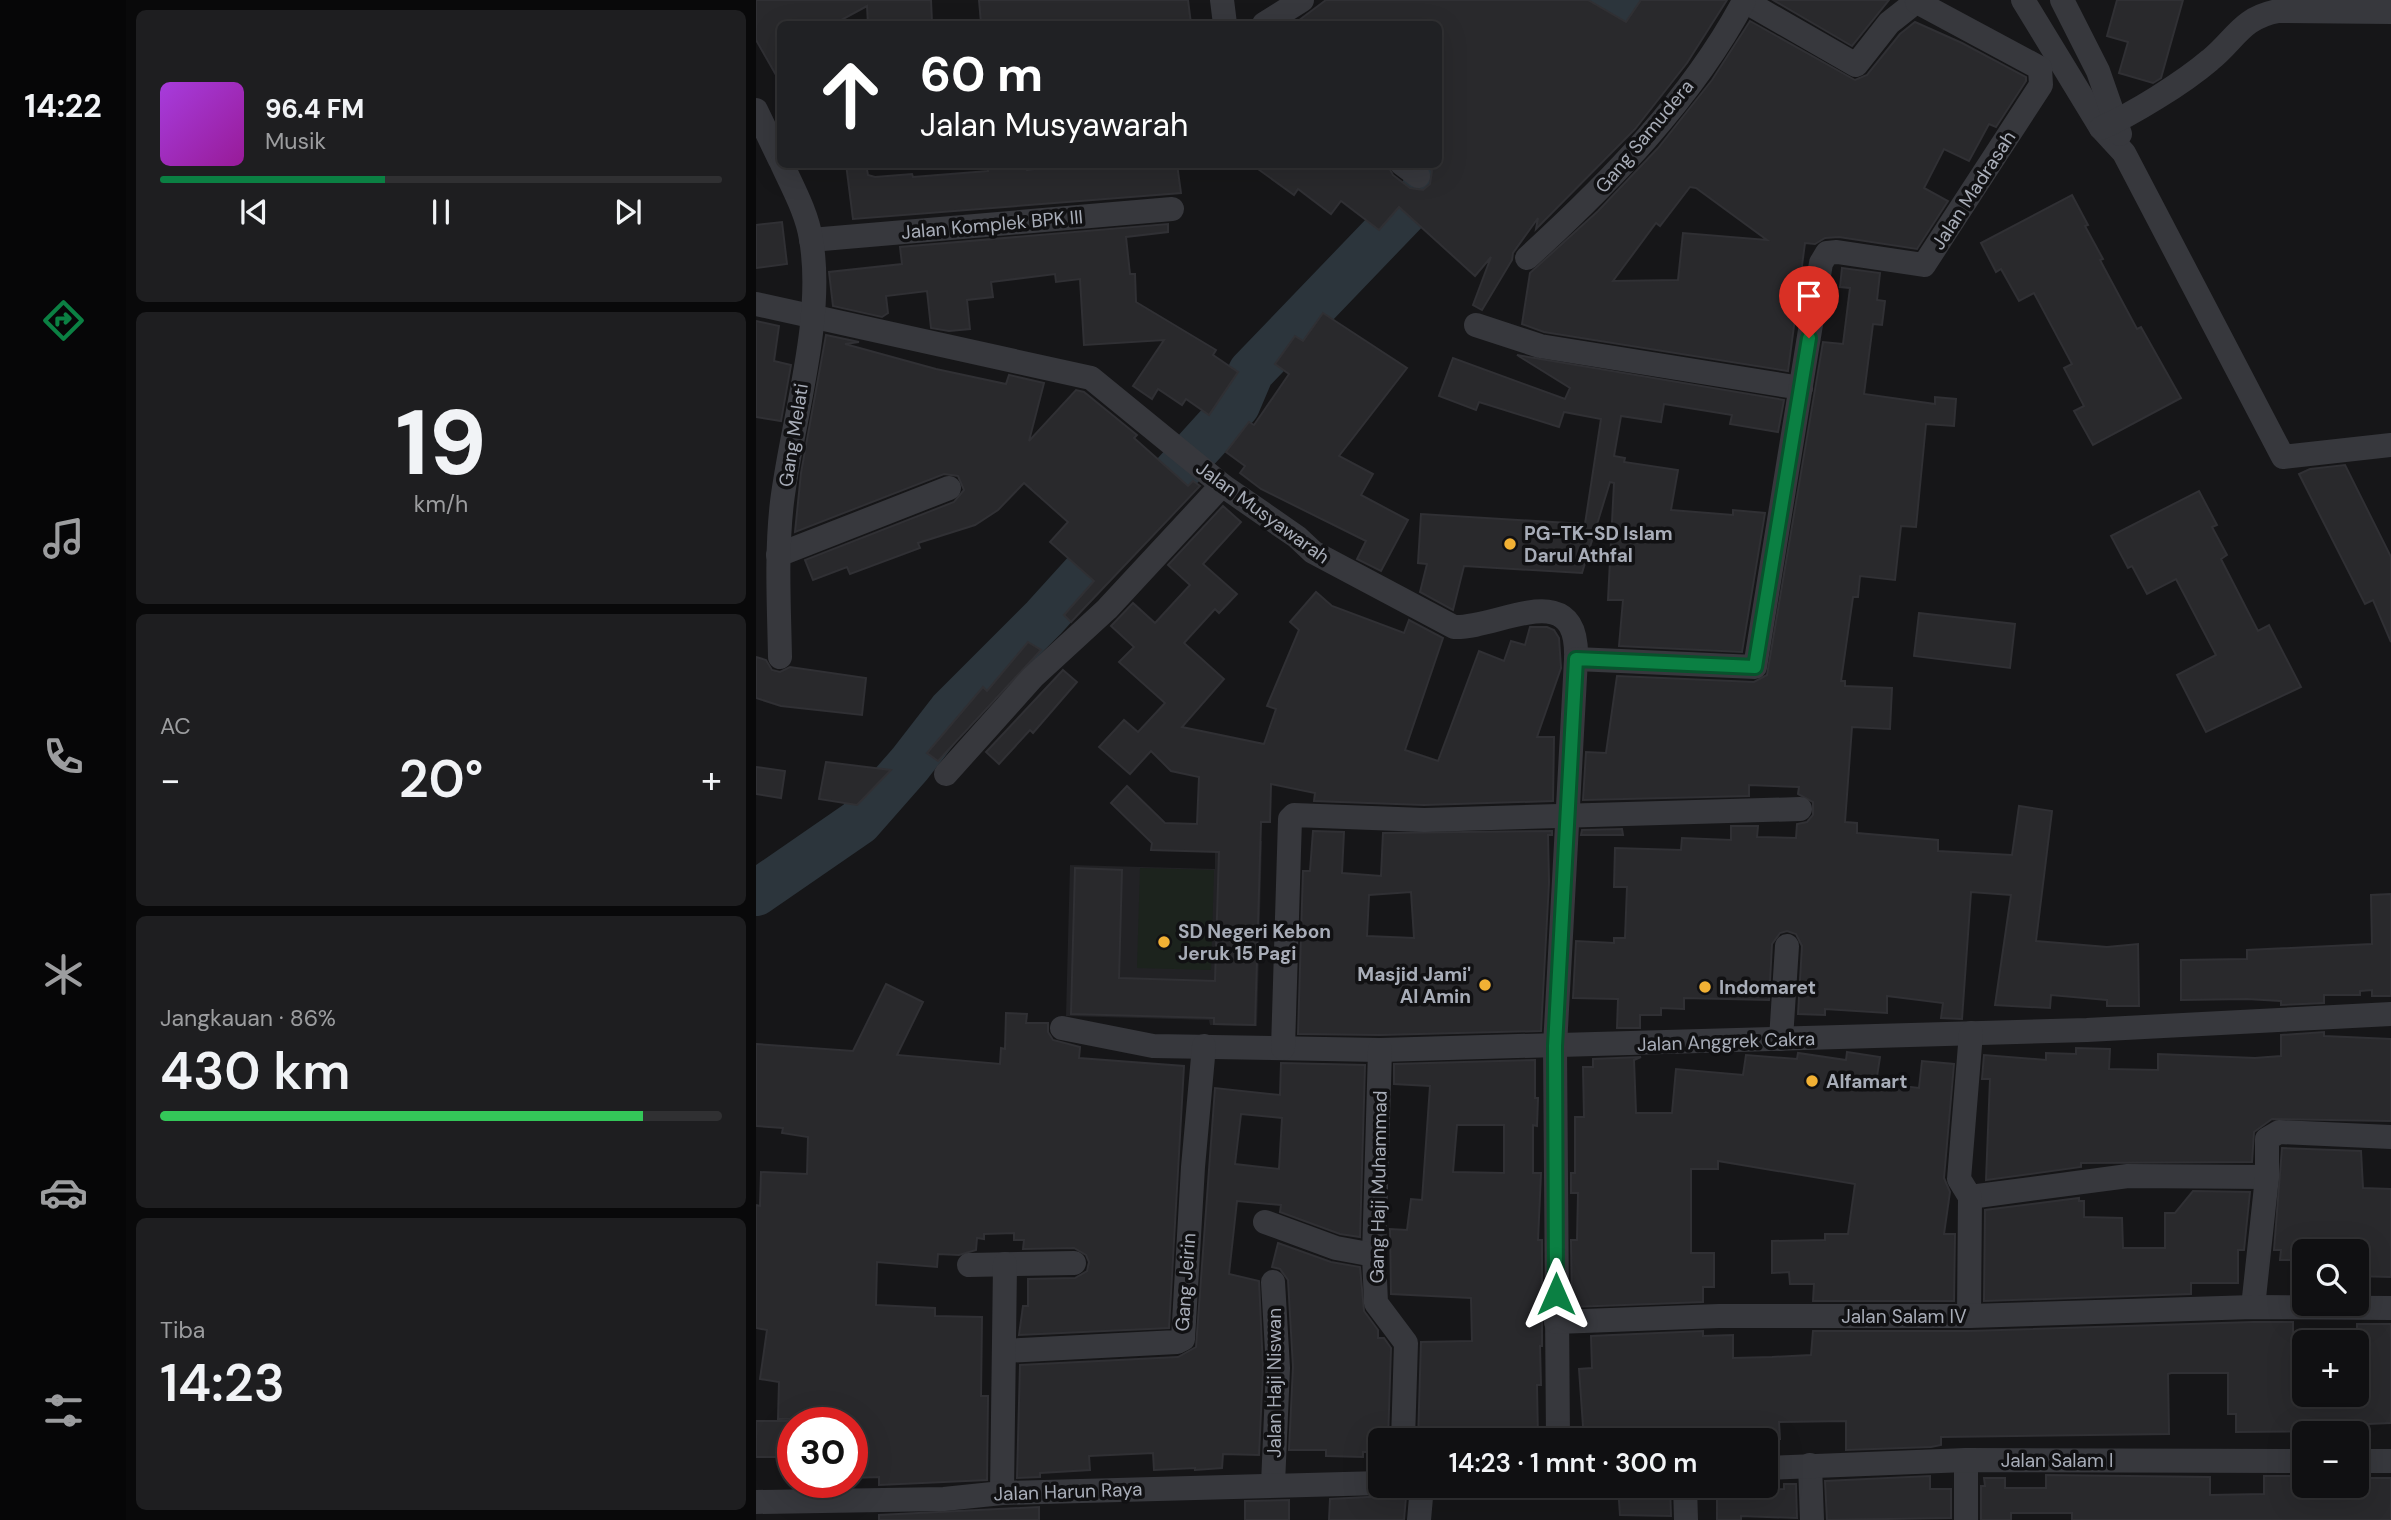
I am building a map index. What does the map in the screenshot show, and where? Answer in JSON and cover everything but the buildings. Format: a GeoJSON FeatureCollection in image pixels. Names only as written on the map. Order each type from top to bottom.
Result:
{"type":"FeatureCollection","features":[{"type":"Feature","properties":{"kind":"street"},"geometry":{"type":"LineString","coordinates":[[1222,0],[1225,21]]}},
{"type":"Feature","properties":{"kind":"street"},"geometry":{"type":"LineString","coordinates":[[1269,21],[1302,0]]}},
{"type":"Feature","properties":{"kind":"street","name":"Gang Samudera"},"geometry":{"type":"LineString","coordinates":[[1527,258],[1603,188],[1680,97],[1743,0],[1852,65],[1856,65],[1889,23],[1918,1]]}},
{"type":"Feature","properties":{"kind":"street"},"geometry":{"type":"LineString","coordinates":[[2024,0],[2109,124]]}},
{"type":"Feature","properties":{"kind":"street"},"geometry":{"type":"LineString","coordinates":[[2062,0],[2109,124],[2123,153],[2283,457],[2391,445]]}},
{"type":"Feature","properties":{"kind":"street","name":"Jalan Madrasah"},"geometry":{"type":"LineString","coordinates":[[1576,659],[1755,667],[1821,263],[1828,253],[1924,265],[2041,85],[2040,68],[1918,1]]}},
{"type":"Feature","properties":{"kind":"street"},"geometry":{"type":"LineString","coordinates":[[2109,124],[2211,60],[2241,26],[2265,13],[2391,12]]}},
{"type":"Feature","properties":{"kind":"street"},"geometry":{"type":"LineString","coordinates":[[756,110],[777,147]]}},
{"type":"Feature","properties":{"kind":"street"},"geometry":{"type":"LineString","coordinates":[[785,168],[811,240]]}},
{"type":"Feature","properties":{"kind":"street","name":"Jalan Komplek BPK III"},"geometry":{"type":"LineString","coordinates":[[811,240],[1172,209]]}},
{"type":"Feature","properties":{"kind":"street","name":"Gang Melati"},"geometry":{"type":"LineString","coordinates":[[780,657],[778,555],[782,504],[811,315],[811,240]]}},
{"type":"Feature","properties":{"kind":"street","name":"Jalan Musyawarah"},"geometry":{"type":"LineString","coordinates":[[756,304],[1086,376],[1221,484],[1297,537],[1313,552],[1454,627],[1471,628],[1534,610],[1552,611],[1577,634],[1555,1046],[1558,1428]]}},
{"type":"Feature","properties":{"kind":"street"},"geometry":{"type":"LineString","coordinates":[[1476,325],[1540,346],[1801,387]]}},
{"type":"Feature","properties":{"kind":"street"},"geometry":{"type":"LineString","coordinates":[[946,774],[1033,677],[1107,609],[1221,484]]}},
{"type":"Feature","properties":{"kind":"street"},"geometry":{"type":"LineString","coordinates":[[778,555],[949,488]]}},
{"type":"Feature","properties":{"kind":"street"},"geometry":{"type":"LineString","coordinates":[[1283,1048],[1290,819],[1294,815],[1424,820],[1800,809]]}},
{"type":"Feature","properties":{"kind":"street"},"geometry":{"type":"LineString","coordinates":[[1781,1039],[1787,946]]}},
{"type":"Feature","properties":{"kind":"street","name":"Jalan Anggrek Cakra"},"geometry":{"type":"LineString","coordinates":[[1062,1028],[1153,1046],[1380,1050],[1970,1033],[2391,1014]]}},
{"type":"Feature","properties":{"kind":"street"},"geometry":{"type":"LineString","coordinates":[[1969,1316],[1970,1196],[1959,1180],[1970,1033]]}},
{"type":"Feature","properties":{"kind":"street","name":"Gang Jeirin"},"geometry":{"type":"LineString","coordinates":[[1004,1352],[1177,1342],[1183,1339],[1193,1167],[1204,1046]]}},
{"type":"Feature","properties":{"kind":"street","name":"Gang Haji Muhammad"},"geometry":{"type":"LineString","coordinates":[[1380,1050],[1374,1255],[1376,1303],[1403,1336],[1408,1352],[1404,1428]]}},
{"type":"Feature","properties":{"kind":"street"},"geometry":{"type":"LineString","coordinates":[[2253,1307],[2267,1177],[2267,1139],[2271,1134],[2391,1137]]}},
{"type":"Feature","properties":{"kind":"street"},"geometry":{"type":"LineString","coordinates":[[1970,1196],[2128,1176],[2267,1177]]}},
{"type":"Feature","properties":{"kind":"street"},"geometry":{"type":"LineString","coordinates":[[1265,1222],[1336,1248],[1374,1255]]}},
{"type":"Feature","properties":{"kind":"street"},"geometry":{"type":"LineString","coordinates":[[969,1265],[1074,1263]]}},
{"type":"Feature","properties":{"kind":"street"},"geometry":{"type":"LineString","coordinates":[[1003,1493],[1005,1264]]}},
{"type":"Feature","properties":{"kind":"street","name":"Jalan Haji Niswan"},"geometry":{"type":"LineString","coordinates":[[1273,1282],[1278,1368],[1273,1483]]}},
{"type":"Feature","properties":{"kind":"street","name":"Jalan Salam IV"},"geometry":{"type":"LineString","coordinates":[[1556,1322],[1719,1316],[1969,1316],[2253,1307],[2391,1308]]}},
{"type":"Feature","properties":{"kind":"street"},"geometry":{"type":"LineString","coordinates":[[1966,1460],[1966,1520]]}},
{"type":"Feature","properties":{"kind":"street","name":"Jalan Salam I"},"geometry":{"type":"LineString","coordinates":[[1810,1465],[1966,1460],[2292,1461]]}},
{"type":"Feature","properties":{"kind":"street"},"geometry":{"type":"LineString","coordinates":[[2369,1461],[2391,1461]]}},
{"type":"Feature","properties":{"kind":"street"},"geometry":{"type":"LineString","coordinates":[[1778,1467],[1810,1465],[1812,1520]]}},
{"type":"Feature","properties":{"kind":"street","name":"Jalan Harun Raya"},"geometry":{"type":"LineString","coordinates":[[756,1502],[944,1509],[1003,1493],[1273,1483],[1368,1483]]}},
{"type":"Feature","properties":{"kind":"street"},"geometry":{"type":"LineString","coordinates":[[1419,1520],[1421,1498]]}},
{"type":"Feature","properties":{"kind":"street"},"geometry":{"type":"LineString","coordinates":[[1685,1498],[1686,1520]]}},
{"type":"Feature","properties":{"kind":"shaded area","name":"SD Negeri Kebon Jeruk 15 Pagi"},"geometry":{"type":"Polygon","coordinates":[[[1215,839],[1262,841],[1257,1026],[1210,1025],[1209,1020],[1066,1016],[1070,865],[1215,869],[1215,839]]]}},
{"type":"Feature","properties":{"kind":"shaded area"},"geometry":{"type":"Polygon","coordinates":[[[1140,868],[1214,870],[1211,970],[1137,968],[1140,868]]]}},
{"type":"Feature","properties":{"kind":"waterway"},"geometry":{"type":"LineString","coordinates":[[1574,64],[1617,0]]}},
{"type":"Feature","properties":{"kind":"waterway"},"geometry":{"type":"LineString","coordinates":[[756,893],[859,822],[910,764],[951,711],[1044,618],[1237,405],[1251,372],[1448,167]]}},
{"type":"Feature","properties":{"kind":"place","name":"PG-TK-SD Islam Darul Athfal"},"geometry":{"type":"Point","coordinates":[1510,544]}},
{"type":"Feature","properties":{"kind":"place","name":"SD Negeri Kebon Jeruk 15 Pagi"},"geometry":{"type":"Point","coordinates":[1164,942]}},
{"type":"Feature","properties":{"kind":"place","name":"Masjid Jami' Al Amin"},"geometry":{"type":"Point","coordinates":[1485,985]}},
{"type":"Feature","properties":{"kind":"place","name":"Indomaret"},"geometry":{"type":"Point","coordinates":[1705,987]}},
{"type":"Feature","properties":{"kind":"place","name":"Alfamart"},"geometry":{"type":"Point","coordinates":[1812,1081]}},
{"type":"Feature","properties":{"kind":"route"},"geometry":{"type":"LineString","coordinates":[[1556,1294],[1555,1046],[1576,659],[1755,667],[1809,338]]}}]}
